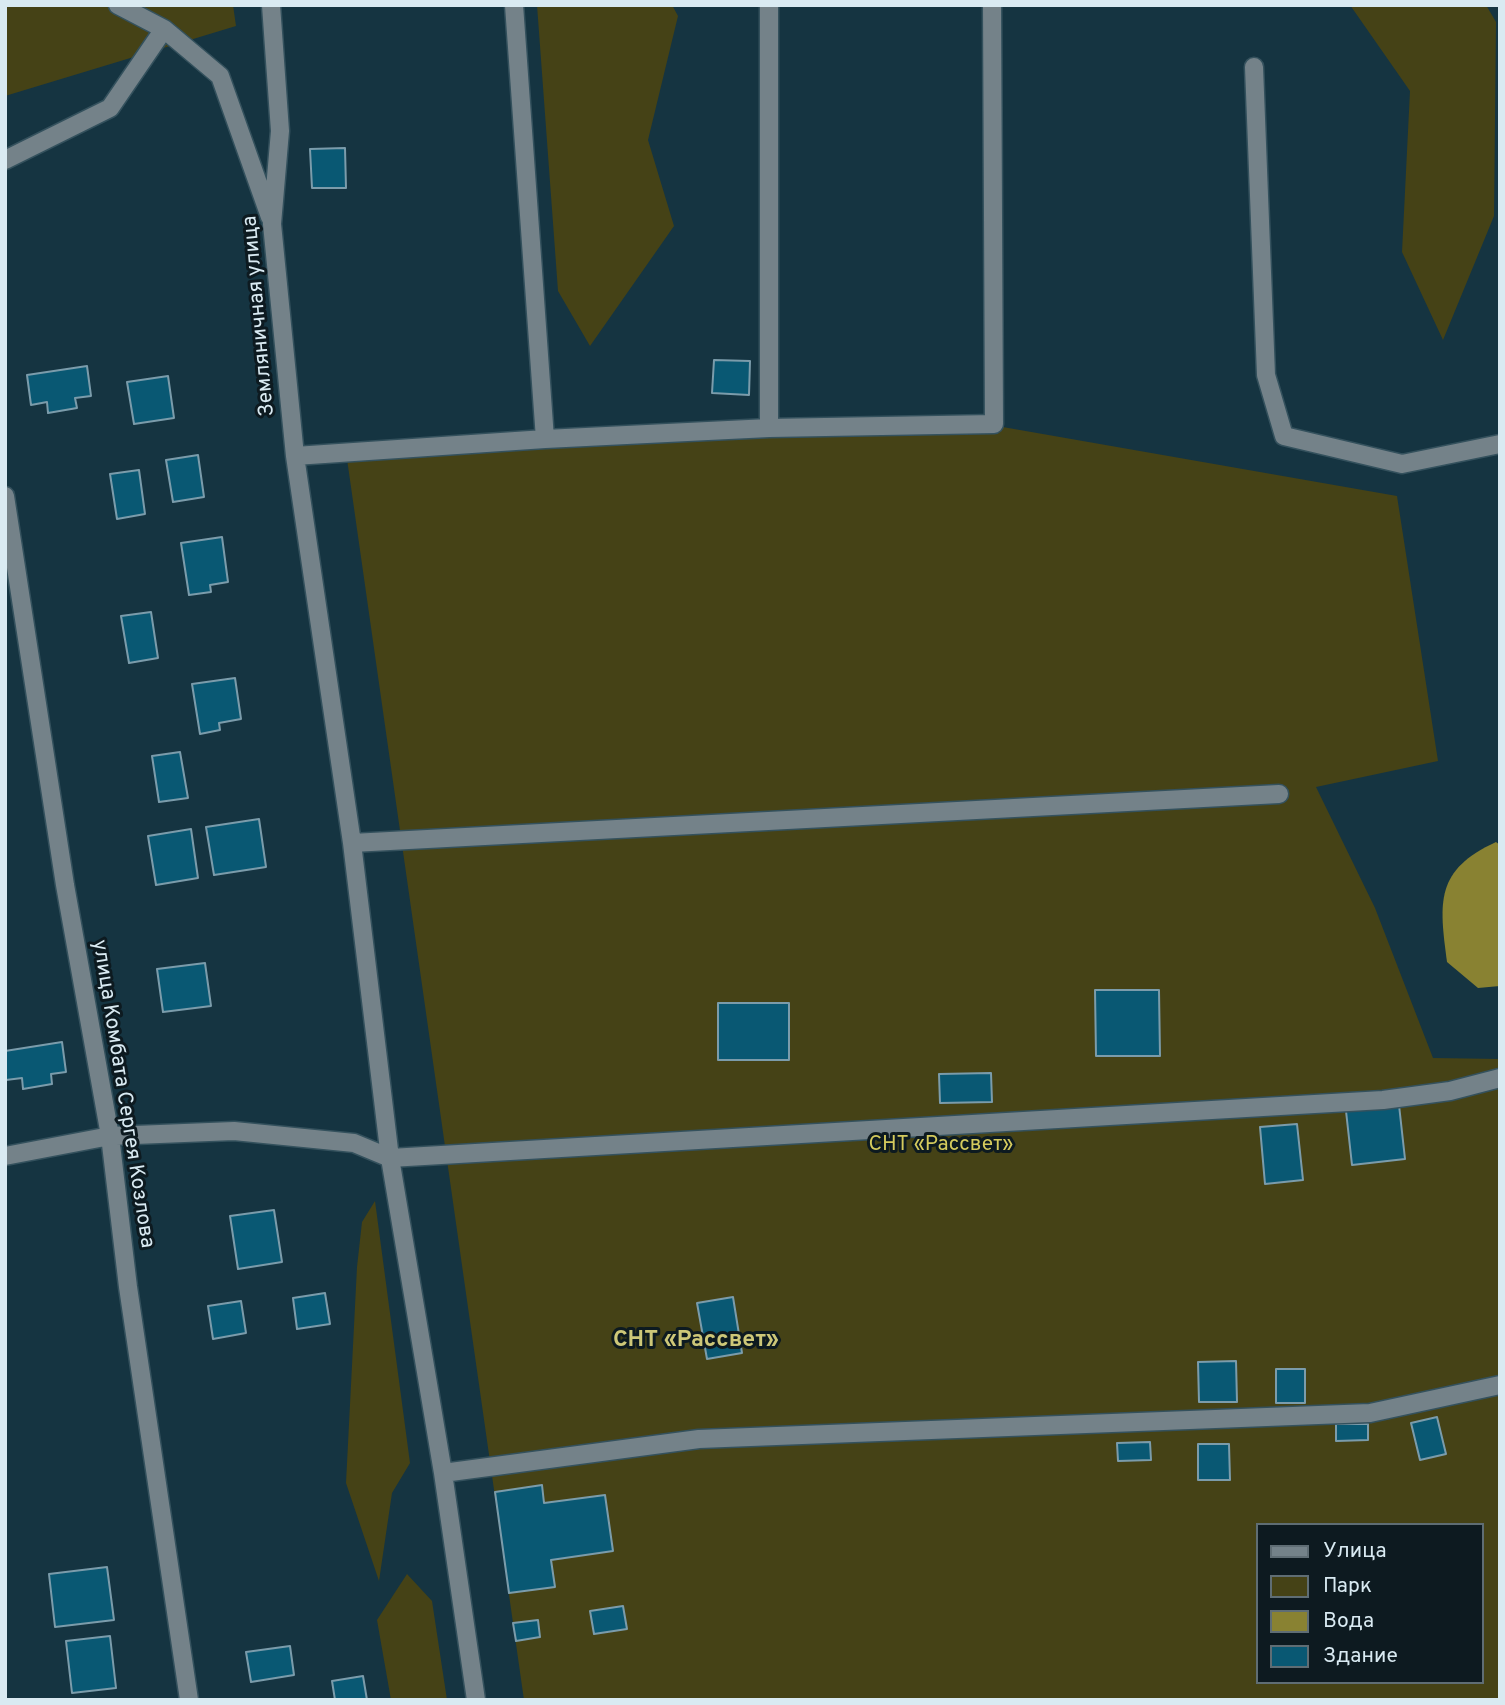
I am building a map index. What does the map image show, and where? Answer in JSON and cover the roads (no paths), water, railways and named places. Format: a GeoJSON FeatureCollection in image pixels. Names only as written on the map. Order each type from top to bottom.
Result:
{"type":"FeatureCollection","features":[{"type":"Feature","properties":{"kind":"street"},"geometry":{"type":"LineString","coordinates":[[118,5],[164,29],[220,76],[272,224]]}},
{"type":"Feature","properties":{"kind":"street","name":"Земляничная улица"},"geometry":{"type":"LineString","coordinates":[[271,5],[280,131],[272,224],[295,456],[352,843],[390,1158],[443,1473],[476,1700]]}},
{"type":"Feature","properties":{"kind":"street"},"geometry":{"type":"LineString","coordinates":[[514,5],[545,439]]}},
{"type":"Feature","properties":{"kind":"street"},"geometry":{"type":"LineString","coordinates":[[769,5],[769,428]]}},
{"type":"Feature","properties":{"kind":"street"},"geometry":{"type":"LineString","coordinates":[[295,456],[545,439],[769,428],[995,424],[992,5]]}},
{"type":"Feature","properties":{"kind":"street"},"geometry":{"type":"LineString","coordinates":[[5,161],[110,108],[164,29]]}},
{"type":"Feature","properties":{"kind":"street"},"geometry":{"type":"LineString","coordinates":[[1254,67],[1266,374],[1284,436],[1402,464],[1500,444]]}},
{"type":"Feature","properties":{"kind":"street","name":"улица Комбата Сергея Козлова"},"geometry":{"type":"LineString","coordinates":[[5,496],[65,885],[110,1136],[128,1287],[189,1700]]}},
{"type":"Feature","properties":{"kind":"street"},"geometry":{"type":"LineString","coordinates":[[352,843],[1279,793]]}},
{"type":"Feature","properties":{"kind":"street"},"geometry":{"type":"LineString","coordinates":[[5,1156],[110,1136],[234,1131],[354,1143],[390,1158],[1383,1100],[1451,1091],[1500,1078]]}},
{"type":"Feature","properties":{"kind":"street"},"geometry":{"type":"LineString","coordinates":[[443,1473],[699,1439],[1370,1413],[1500,1385]]}},
{"type":"Feature","properties":{"kind":"water"},"geometry":{"type":"Polygon","coordinates":[[[1496,842],[1500,845],[1500,986],[1478,988],[1447,962],[1443,905],[1452,876],[1461,864],[1496,842]]]}},
{"type":"Feature","properties":{"kind":"district","name":"СНТ «Рассвет»"},"geometry":{"type":"Point","coordinates":[696,1341]}}]}
